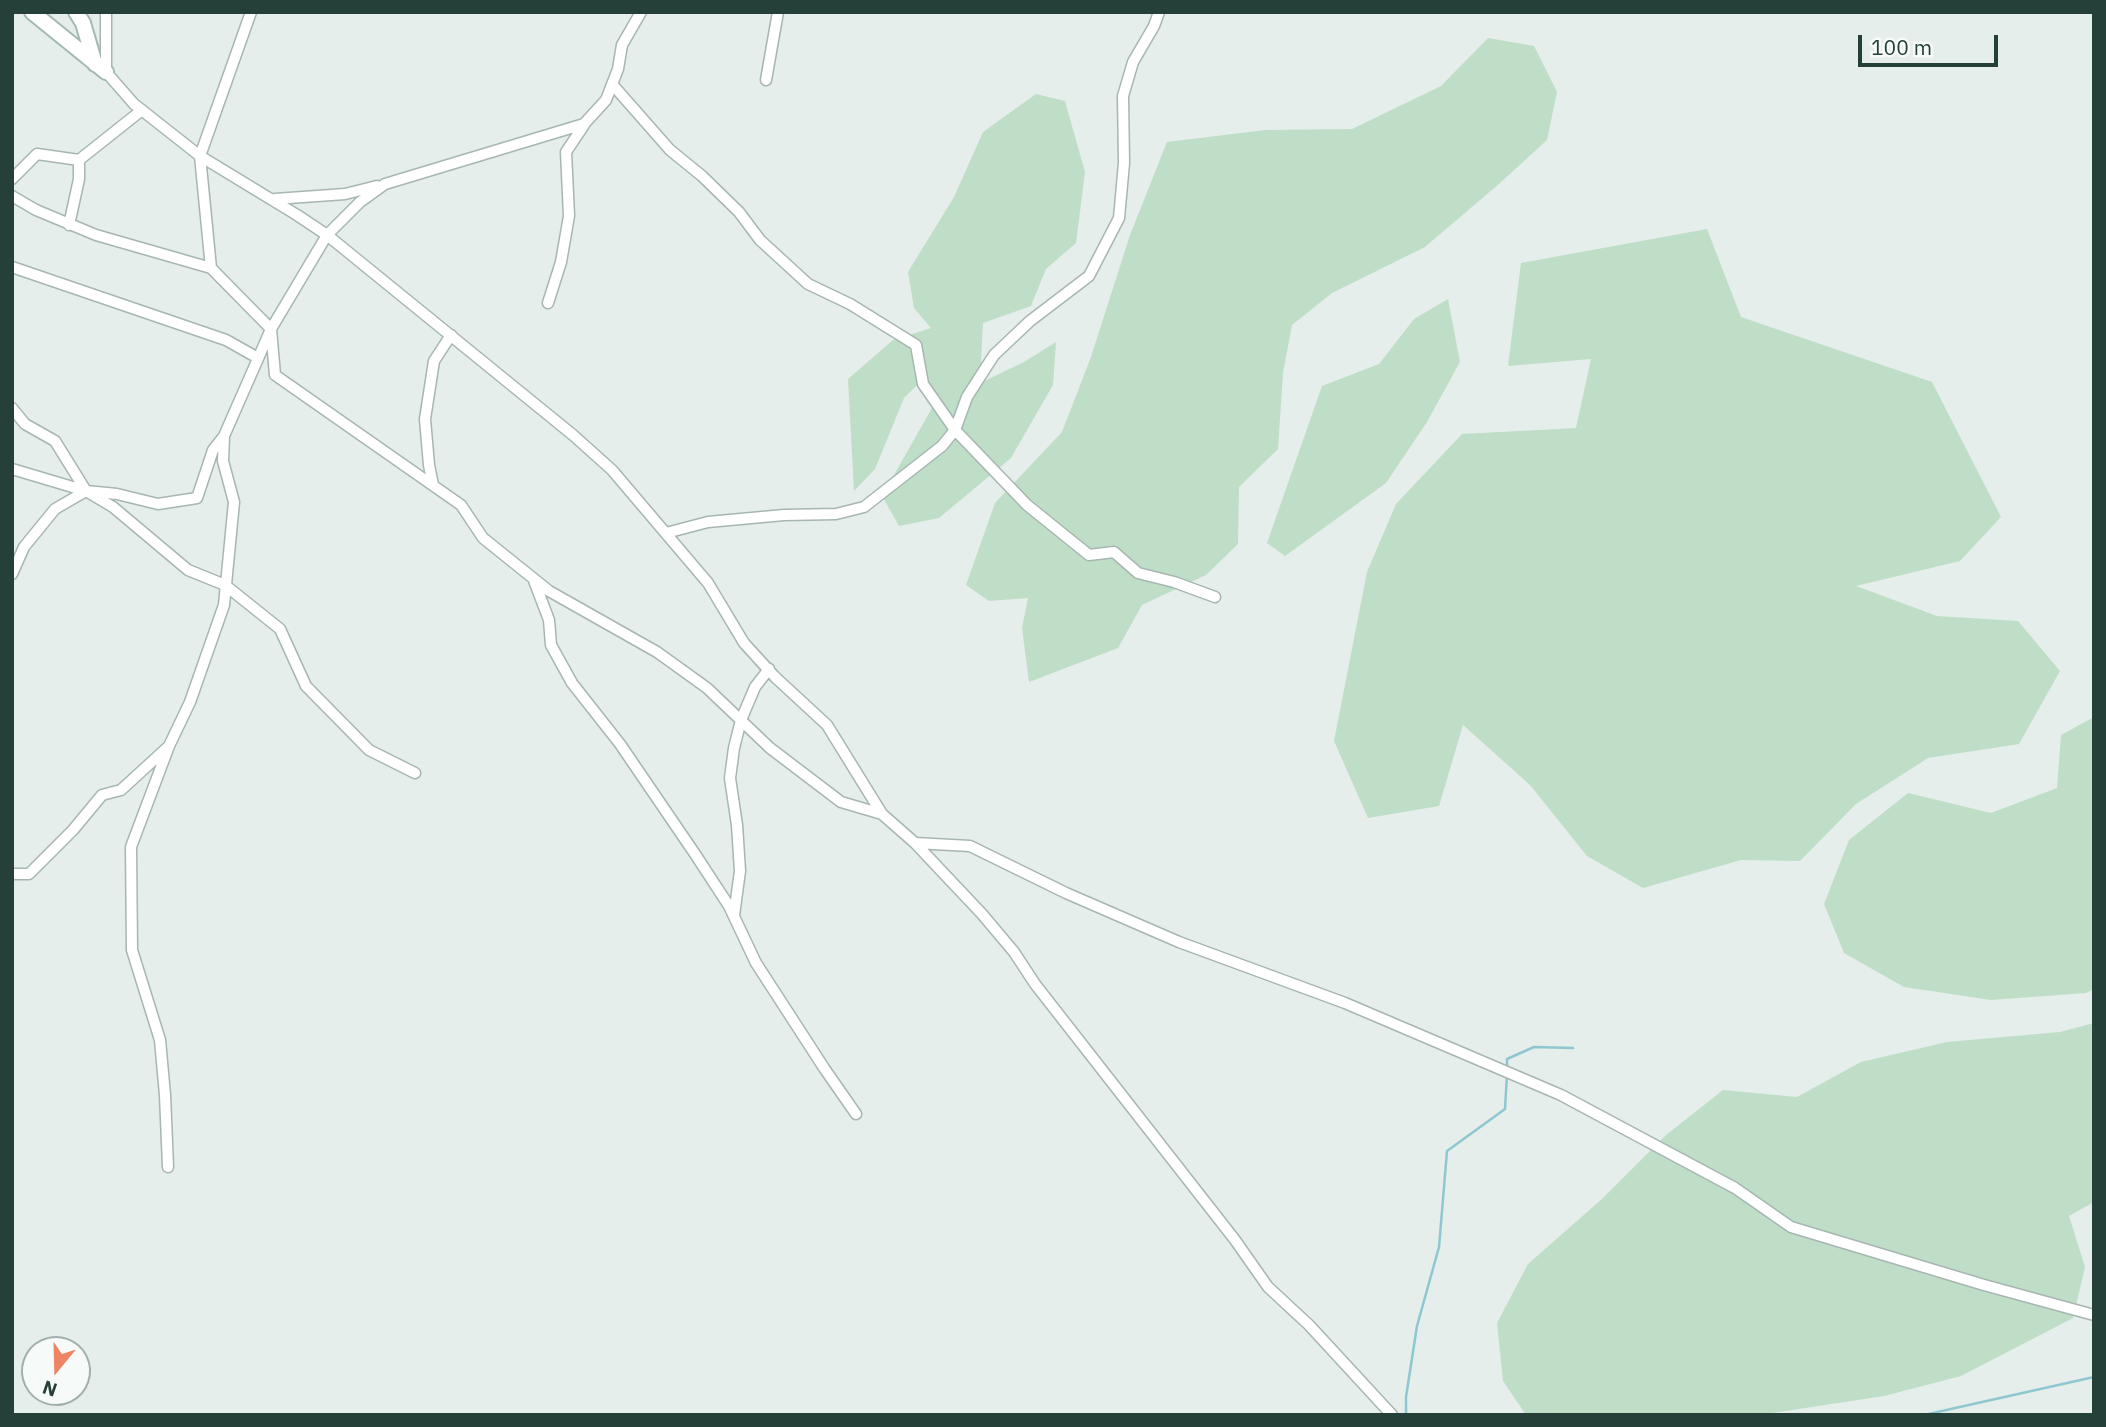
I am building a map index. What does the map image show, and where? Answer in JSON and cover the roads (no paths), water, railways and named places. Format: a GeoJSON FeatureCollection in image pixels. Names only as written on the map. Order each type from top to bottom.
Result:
{"type":"FeatureCollection","features":[{"type":"Feature","properties":{"kind":"street"},"geometry":{"type":"LineString","coordinates":[[32,12],[100,68],[142,110],[200,156],[327,235],[603,461],[708,583],[744,643],[827,725],[882,814],[915,843],[1014,952],[1035,984],[1268,1287],[1309,1325],[1392,1415]]}},
{"type":"Feature","properties":{"kind":"street"},"geometry":{"type":"LineString","coordinates":[[76,12],[83,23],[100,68]]}},
{"type":"Feature","properties":{"kind":"street"},"geometry":{"type":"LineString","coordinates":[[100,68],[106,12]]}},
{"type":"Feature","properties":{"kind":"street"},"geometry":{"type":"LineString","coordinates":[[211,268],[200,156],[251,12]]}},
{"type":"Feature","properties":{"kind":"street"},"geometry":{"type":"LineString","coordinates":[[548,303],[561,262],[569,216],[566,152],[584,124],[606,100],[618,69],[622,45],[641,12]]}},
{"type":"Feature","properties":{"kind":"street"},"geometry":{"type":"LineString","coordinates":[[766,80],[778,12]]}},
{"type":"Feature","properties":{"kind":"street"},"geometry":{"type":"LineString","coordinates":[[666,533],[708,522],[784,515],[836,514],[864,507],[942,446],[955,430],[967,397],[994,355],[1030,321],[1089,276],[1119,218],[1124,163],[1123,96],[1133,62],[1159,12]]}},
{"type":"Feature","properties":{"kind":"street"},"geometry":{"type":"LineString","coordinates":[[612,84],[670,150],[730,203],[761,240],[808,285],[850,304],[916,345],[923,384],[955,430],[1027,505],[1090,555],[1114,552],[1138,572],[1215,597]]}},
{"type":"Feature","properties":{"kind":"street"},"geometry":{"type":"LineString","coordinates":[[12,179],[37,154],[79,160],[142,110]]}},
{"type":"Feature","properties":{"kind":"street"},"geometry":{"type":"LineString","coordinates":[[272,199],[345,194],[584,124]]}},
{"type":"Feature","properties":{"kind":"street"},"geometry":{"type":"LineString","coordinates":[[69,225],[79,179],[79,160]]}},
{"type":"Feature","properties":{"kind":"street"},"geometry":{"type":"LineString","coordinates":[[12,469],[86,491],[117,494],[158,503],[197,498],[213,450],[224,436],[271,329],[327,235],[359,202],[385,184]]}},
{"type":"Feature","properties":{"kind":"street"},"geometry":{"type":"LineString","coordinates":[[12,195],[69,225],[211,268],[271,329],[275,375],[461,505],[483,538],[549,591],[657,652],[707,688],[770,748],[841,802],[882,814]]}},
{"type":"Feature","properties":{"kind":"street"},"geometry":{"type":"LineString","coordinates":[[12,267],[226,340],[258,358]]}},
{"type":"Feature","properties":{"kind":"street"},"geometry":{"type":"LineString","coordinates":[[433,485],[425,419],[434,361],[451,335]]}},
{"type":"Feature","properties":{"kind":"street"},"geometry":{"type":"LineString","coordinates":[[12,408],[24,424],[55,441],[86,491],[113,507],[188,570],[225,585],[280,629],[306,686],[369,750],[415,773]]}},
{"type":"Feature","properties":{"kind":"street"},"geometry":{"type":"LineString","coordinates":[[168,1167],[160,1040],[132,950],[131,847],[169,746],[190,702],[224,605],[234,502],[223,461],[224,436]]}},
{"type":"Feature","properties":{"kind":"street"},"geometry":{"type":"LineString","coordinates":[[12,574],[24,547],[55,509],[86,491]]}},
{"type":"Feature","properties":{"kind":"street"},"geometry":{"type":"LineString","coordinates":[[532,576],[549,620],[551,645],[572,683],[620,744],[695,854],[733,916],[756,963],[856,1114]]}},
{"type":"Feature","properties":{"kind":"street"},"geometry":{"type":"LineString","coordinates":[[733,916],[740,870],[730,778],[741,720],[755,687],[769,669]]}},
{"type":"Feature","properties":{"kind":"street"},"geometry":{"type":"LineString","coordinates":[[12,874],[29,874],[73,830],[102,795],[121,789],[169,746]]}},
{"type":"Feature","properties":{"kind":"street"},"geometry":{"type":"LineString","coordinates":[[915,843],[970,846],[1066,893],[1179,942],[1345,1003],[1561,1095],[1735,1188],[1791,1227],[2094,1315]]}},
{"type":"Feature","properties":{"kind":"waterway"},"geometry":{"type":"LineString","coordinates":[[1507,1068],[1507,1059],[1534,1047],[1573,1048]]}},
{"type":"Feature","properties":{"kind":"waterway"},"geometry":{"type":"LineString","coordinates":[[1406,1415],[1406,1397],[1417,1326],[1439,1247],[1447,1151],[1505,1109],[1507,1074]]}},
{"type":"Feature","properties":{"kind":"waterway"},"geometry":{"type":"LineString","coordinates":[[1924,1415],[2094,1377]]}}]}
